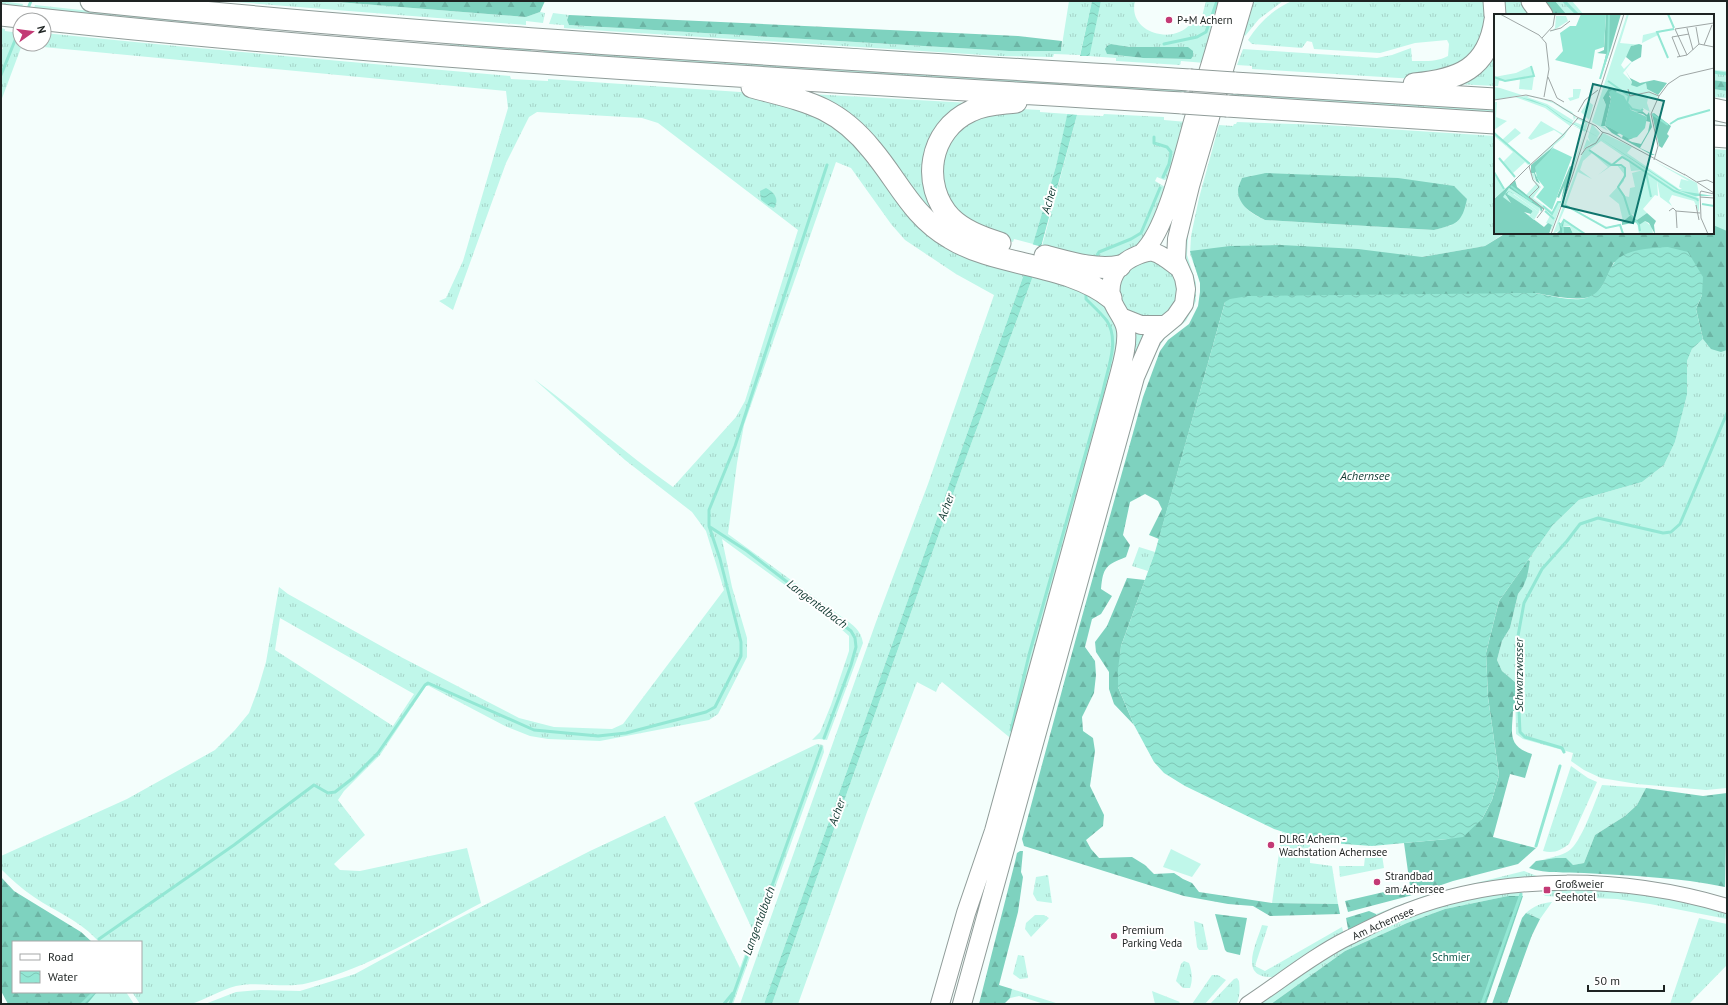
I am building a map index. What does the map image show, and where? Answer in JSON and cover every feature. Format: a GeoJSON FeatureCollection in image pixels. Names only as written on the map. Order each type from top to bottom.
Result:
{"type":"FeatureCollection","features":[{"type":"Feature","properties":{"kind":"highway"},"geometry":{"type":"LineString","coordinates":[[91,1],[418,30],[607,44],[1494,99]]}},
{"type":"Feature","properties":{"kind":"highway"},"geometry":{"type":"LineString","coordinates":[[1494,1],[1495,14]]}},
{"type":"Feature","properties":{"kind":"highway"},"geometry":{"type":"LineString","coordinates":[[1532,1],[1541,14]]}},
{"type":"Feature","properties":{"kind":"highway"},"geometry":{"type":"LineString","coordinates":[[52,20],[322,46],[703,74],[1494,122]]}},
{"type":"Feature","properties":{"kind":"highway"},"geometry":{"type":"LineString","coordinates":[[1344,90],[1434,82],[1454,77],[1468,70],[1482,55],[1490,42],[1494,24]]}},
{"type":"Feature","properties":{"kind":"highway"},"geometry":{"type":"LineString","coordinates":[[703,74],[791,96],[816,105],[847,125],[865,141],[912,206],[931,226],[959,243],[1016,254],[1050,264],[1103,291],[1111,298]]}},
{"type":"Feature","properties":{"kind":"highway"},"geometry":{"type":"LineString","coordinates":[[1016,254],[964,228],[950,217],[940,203],[934,188],[932,172],[934,155],[941,138],[948,129],[955,121],[971,111],[995,105],[1059,96]]}},
{"type":"Feature","properties":{"kind":"highway"},"geometry":{"type":"LineString","coordinates":[[1714,109],[1727,112]]}},
{"type":"Feature","properties":{"kind":"highway"},"geometry":{"type":"LineString","coordinates":[[1714,112],[1727,112]]}},
{"type":"Feature","properties":{"kind":"highway"},"geometry":{"type":"LineString","coordinates":[[1714,136],[1727,137]]}},
{"type":"Feature","properties":{"kind":"highway"},"geometry":{"type":"LineString","coordinates":[[1050,264],[1102,267],[1120,266]]}},
{"type":"Feature","properties":{"kind":"main road"},"geometry":{"type":"LineString","coordinates":[[1142,253],[1150,244],[1155,235],[1173,190],[1228,1]]}},
{"type":"Feature","properties":{"kind":"main road"},"geometry":{"type":"LineString","coordinates":[[962,1004],[1133,384],[1148,345],[1154,335],[1178,314],[1185,299],[1186,283],[1179,268],[1176,252],[1185,203],[1244,1]]}},
{"type":"Feature","properties":{"kind":"main road"},"geometry":{"type":"LineString","coordinates":[[940,1004],[966,913],[994,831],[1089,490],[1117,383],[1126,332],[1121,317],[1111,298],[1112,280],[1120,266],[1129,258],[1142,253],[1154,252],[1179,268]]}},
{"type":"Feature","properties":{"kind":"main road"},"geometry":{"type":"LineString","coordinates":[[1121,317],[1141,324],[1165,325]]}},
{"type":"Feature","properties":{"kind":"street","name":"Am Achernsee"},"geometry":{"type":"LineString","coordinates":[[1247,1004],[1347,938],[1405,911],[1431,902],[1476,891],[1513,885],[1575,882],[1623,885],[1669,892],[1727,906]]}},
{"type":"Feature","properties":{"kind":"green space"},"geometry":{"type":"Polygon","coordinates":[[[1,1],[23,4],[22,7],[1,5],[1,1]]]}},
{"type":"Feature","properties":{"kind":"green space"},"geometry":{"type":"Polygon","coordinates":[[[223,1],[325,1],[526,17],[540,12],[545,13],[543,23],[526,21],[526,25],[223,1]]]}},
{"type":"Feature","properties":{"kind":"green space"},"geometry":{"type":"Polygon","coordinates":[[[325,1],[545,1],[540,12],[526,17],[325,1]]]}},
{"type":"Feature","properties":{"kind":"green space"},"geometry":{"type":"Polygon","coordinates":[[[1069,1],[1092,1],[1080,55],[1054,54],[1053,57],[1000,56],[607,31],[564,28],[564,25],[549,24],[553,13],[569,15],[567,20],[569,25],[1009,51],[1061,51],[1069,1]]]}},
{"type":"Feature","properties":{"kind":"green space"},"geometry":{"type":"Polygon","coordinates":[[[1101,1],[1135,1],[1134,12],[1138,21],[1145,28],[1154,33],[1164,35],[1174,34],[1183,30],[1191,23],[1200,24],[1206,1],[1222,1],[1205,63],[1181,61],[1180,65],[1116,61],[1116,58],[1088,56],[1101,1]],[[1111,44],[1107,54],[1143,58],[1191,59],[1111,44]]]}},
{"type":"Feature","properties":{"kind":"green space"},"geometry":{"type":"Polygon","coordinates":[[[1251,1],[1283,1],[1259,19],[1245,36],[1243,33],[1251,1]]]}},
{"type":"Feature","properties":{"kind":"green space"},"geometry":{"type":"Polygon","coordinates":[[[1292,1],[1489,1],[1491,13],[1469,63],[1415,79],[1252,69],[1252,66],[1237,65],[1243,49],[1377,58],[1392,55],[1411,48],[1412,61],[1435,60],[1448,56],[1449,44],[1447,40],[1415,43],[1380,53],[1314,49],[1312,42],[1307,41],[1302,48],[1252,44],[1248,40],[1257,27],[1267,17],[1292,1]]]}},
{"type":"Feature","properties":{"kind":"green space"},"geometry":{"type":"Polygon","coordinates":[[[1498,1],[1527,1],[1535,14],[1500,14],[1498,1]]]}},
{"type":"Feature","properties":{"kind":"green space"},"geometry":{"type":"Polygon","coordinates":[[[1543,1],[1555,1],[1566,14],[1552,14],[1543,1]]]}},
{"type":"Feature","properties":{"kind":"green space"},"geometry":{"type":"Polygon","coordinates":[[[1555,1],[1572,1],[1583,14],[1566,14],[1555,1]]]}},
{"type":"Feature","properties":{"kind":"green space"},"geometry":{"type":"Polygon","coordinates":[[[35,5],[192,22],[192,23],[34,8],[35,5]]]}},
{"type":"Feature","properties":{"kind":"green space"},"geometry":{"type":"Polygon","coordinates":[[[569,15],[1018,36],[1062,41],[1061,51],[1009,51],[569,25],[567,20],[569,15]]]}},
{"type":"Feature","properties":{"kind":"green space"},"geometry":{"type":"Polygon","coordinates":[[[1,28],[5,29],[5,31],[12,32],[12,52],[19,52],[1,101],[1,51],[3,48],[1,47],[1,28]]]}},
{"type":"Feature","properties":{"kind":"green space"},"geometry":{"type":"Polygon","coordinates":[[[52,34],[510,76],[511,79],[548,81],[548,79],[755,93],[839,123],[893,187],[1024,274],[764,1004],[740,1004],[876,622],[928,484],[994,295],[956,274],[905,240],[891,224],[851,168],[836,162],[744,425],[737,463],[728,534],[850,623],[856,628],[862,638],[863,643],[827,740],[812,740],[820,732],[831,705],[849,651],[849,636],[822,612],[722,539],[732,587],[747,638],[747,657],[718,714],[709,720],[600,741],[548,739],[530,736],[505,726],[429,686],[426,686],[380,755],[344,791],[338,800],[365,835],[334,864],[340,870],[360,871],[467,848],[481,903],[375,959],[308,983],[299,985],[254,984],[236,986],[191,1004],[140,1004],[133,993],[142,993],[142,941],[98,941],[76,922],[34,897],[17,884],[1,869],[1,856],[127,799],[215,750],[249,713],[266,662],[279,587],[288,594],[399,656],[519,718],[554,727],[612,729],[623,724],[724,590],[706,531],[692,512],[625,460],[534,379],[673,487],[736,417],[745,401],[798,230],[658,123],[642,118],[537,112],[529,117],[506,163],[453,310],[439,301],[446,298],[463,261],[508,108],[506,91],[52,48],[52,34]],[[280,618],[275,650],[393,726],[414,694],[280,618]]]}},
{"type":"Feature","properties":{"kind":"green space"},"geometry":{"type":"Polygon","coordinates":[[[1494,42],[1494,86],[1457,84],[1494,42]]]}},
{"type":"Feature","properties":{"kind":"green space"},"geometry":{"type":"Polygon","coordinates":[[[450,44],[532,49],[530,52],[450,44]]]}},
{"type":"Feature","properties":{"kind":"green space"},"geometry":{"type":"Polygon","coordinates":[[[1111,44],[1129,47],[1188,47],[1193,51],[1193,56],[1191,59],[1143,58],[1107,54],[1105,49],[1111,44]]]}},
{"type":"Feature","properties":{"kind":"green space"},"geometry":{"type":"Polygon","coordinates":[[[544,50],[1059,82],[1059,85],[543,53],[544,50]]]}},
{"type":"Feature","properties":{"kind":"green space"},"geometry":{"type":"Polygon","coordinates":[[[1714,70],[1727,71],[1727,82],[1714,80],[1714,70]]]}},
{"type":"Feature","properties":{"kind":"green space"},"geometry":{"type":"Polygon","coordinates":[[[1714,80],[1727,82],[1727,91],[1714,89],[1714,80]]]}},
{"type":"Feature","properties":{"kind":"green space"},"geometry":{"type":"Polygon","coordinates":[[[1098,84],[1187,90],[1186,93],[1097,88],[1098,84]]]}},
{"type":"Feature","properties":{"kind":"green space"},"geometry":{"type":"Polygon","coordinates":[[[1714,89],[1727,91],[1727,98],[1714,97],[1714,89]]]}},
{"type":"Feature","properties":{"kind":"green space"},"geometry":{"type":"Polygon","coordinates":[[[1231,93],[1494,109],[1494,112],[1230,96],[1231,93]]]}},
{"type":"Feature","properties":{"kind":"green space"},"geometry":{"type":"Polygon","coordinates":[[[811,94],[970,103],[934,142],[957,236],[811,94]]]}},
{"type":"Feature","properties":{"kind":"green space"},"geometry":{"type":"Polygon","coordinates":[[[1022,109],[1068,114],[1056,166],[1033,244],[1014,239],[1013,242],[998,238],[956,217],[936,166],[963,120],[1022,109]]]}},
{"type":"Feature","properties":{"kind":"green space"},"geometry":{"type":"Polygon","coordinates":[[[1104,114],[1164,117],[1164,120],[1187,122],[1168,179],[1164,180],[1157,177],[1155,181],[1165,187],[1152,227],[1140,244],[1110,261],[1042,246],[1077,115],[1103,116],[1104,114]]]}},
{"type":"Feature","properties":{"kind":"green space"},"geometry":{"type":"Polygon","coordinates":[[[1237,122],[1325,125],[1494,136],[1494,234],[1503,234],[1485,246],[1422,257],[1198,276],[1190,254],[1191,236],[1199,198],[1219,125],[1233,126],[1237,122]],[[1238,190],[1247,209],[1265,220],[1434,230],[1452,225],[1238,190]]]}},
{"type":"Feature","properties":{"kind":"green space"},"geometry":{"type":"Polygon","coordinates":[[[1714,149],[1727,150],[1727,788],[1706,790],[1637,784],[1601,778],[1584,770],[1571,761],[1573,753],[1523,739],[1516,734],[1515,682],[1502,671],[1497,660],[1502,641],[1510,628],[1518,594],[1523,587],[1530,561],[1528,560],[1553,525],[1579,500],[1642,482],[1664,465],[1675,442],[1687,395],[1687,361],[1692,349],[1703,339],[1714,234],[1714,149]]]}},
{"type":"Feature","properties":{"kind":"green space"},"geometry":{"type":"Polygon","coordinates":[[[1266,173],[1398,178],[1454,186],[1467,199],[1463,213],[1457,221],[1448,226],[1434,230],[1265,220],[1251,212],[1243,205],[1238,190],[1242,178],[1266,173]]]}},
{"type":"Feature","properties":{"kind":"green space"},"geometry":{"type":"Polygon","coordinates":[[[1192,210],[1188,235],[1187,255],[1196,283],[1196,301],[1186,321],[1165,338],[1157,350],[1156,343],[1177,326],[1183,255],[1192,210]]]}},
{"type":"Feature","properties":{"kind":"green space"},"geometry":{"type":"Polygon","coordinates":[[[1714,225],[1727,231],[1727,350],[1721,352],[1711,349],[1703,339],[1696,309],[1702,295],[1614,262],[1605,282],[1598,292],[1592,296],[1577,299],[1535,293],[1225,302],[1159,539],[1149,535],[1162,509],[1158,501],[1145,494],[1130,502],[1123,535],[1130,545],[1126,557],[1114,562],[1105,571],[1101,589],[1112,596],[1101,614],[1092,619],[1085,647],[1095,661],[1096,675],[1094,693],[1082,717],[1083,731],[1093,738],[1095,751],[1090,786],[1104,815],[1103,826],[1086,840],[1091,849],[1099,858],[1132,857],[1145,865],[1154,874],[1174,873],[1192,883],[1199,892],[1272,903],[1338,904],[1340,914],[1270,916],[1253,906],[1228,904],[1184,896],[1024,846],[1022,839],[1143,397],[1160,351],[1168,340],[1189,324],[1198,306],[1200,283],[1190,251],[1230,246],[1281,245],[1358,249],[1422,257],[1485,246],[1504,234],[1714,234],[1714,225]]]}},
{"type":"Feature","properties":{"kind":"green space"},"geometry":{"type":"Polygon","coordinates":[[[1153,257],[1171,270],[1177,282],[1178,298],[1165,315],[1151,320],[1127,311],[1119,298],[1119,283],[1128,269],[1153,257]]]}},
{"type":"Feature","properties":{"kind":"green space"},"geometry":{"type":"Polygon","coordinates":[[[1033,276],[1052,278],[1101,299],[1117,327],[1118,344],[1014,741],[942,682],[936,692],[917,682],[867,812],[798,1004],[772,1004],[963,466],[1033,276]]]}},
{"type":"Feature","properties":{"kind":"green space"},"geometry":{"type":"Polygon","coordinates":[[[1135,328],[1147,329],[1125,390],[1135,328]]]}},
{"type":"Feature","properties":{"kind":"green space"},"geometry":{"type":"Polygon","coordinates":[[[1139,547],[1155,552],[1148,571],[1132,566],[1139,547]]]}},
{"type":"Feature","properties":{"kind":"green space"},"geometry":{"type":"Polygon","coordinates":[[[1528,560],[1530,561],[1527,577],[1518,594],[1510,628],[1502,641],[1497,660],[1502,671],[1515,682],[1516,711],[1513,711],[1513,738],[1518,747],[1532,754],[1525,778],[1510,774],[1493,837],[1536,848],[1518,864],[1453,881],[1409,896],[1348,912],[1345,901],[1410,886],[1404,843],[1448,839],[1482,819],[1492,800],[1499,775],[1488,697],[1486,653],[1499,601],[1528,560]]]}},
{"type":"Feature","properties":{"kind":"green space"},"geometry":{"type":"Polygon","coordinates":[[[1127,578],[1145,580],[1121,646],[1118,687],[1134,725],[1114,704],[1109,689],[1109,672],[1096,652],[1095,642],[1107,626],[1127,578]]]}},
{"type":"Feature","properties":{"kind":"green space"},"geometry":{"type":"Polygon","coordinates":[[[817,744],[823,745],[824,752],[733,1004],[205,1004],[236,992],[260,990],[300,991],[355,974],[432,932],[590,851],[665,816],[740,968],[753,931],[694,803],[817,744]]]}},
{"type":"Feature","properties":{"kind":"green space"},"geometry":{"type":"Polygon","coordinates":[[[1571,766],[1588,778],[1597,782],[1569,844],[1557,851],[1543,851],[1571,766]]]}},
{"type":"Feature","properties":{"kind":"green space"},"geometry":{"type":"Polygon","coordinates":[[[1602,785],[1646,788],[1637,805],[1625,816],[1595,835],[1584,863],[1573,865],[1545,859],[1566,853],[1575,844],[1580,837],[1602,785]]]}},
{"type":"Feature","properties":{"kind":"green space"},"geometry":{"type":"Polygon","coordinates":[[[1646,788],[1703,796],[1727,793],[1725,887],[1672,879],[1549,872],[1529,868],[1536,861],[1556,858],[1566,858],[1573,865],[1584,863],[1595,835],[1625,816],[1637,805],[1646,788]]]}},
{"type":"Feature","properties":{"kind":"green space"},"geometry":{"type":"Polygon","coordinates":[[[1282,832],[1310,840],[1310,863],[1332,866],[1338,904],[1272,903],[1282,832]]]}},
{"type":"Feature","properties":{"kind":"green space"},"geometry":{"type":"Polygon","coordinates":[[[1171,849],[1201,864],[1192,877],[1163,867],[1171,849]]]}},
{"type":"Feature","properties":{"kind":"green space"},"geometry":{"type":"Polygon","coordinates":[[[1023,851],[1021,872],[1023,877],[1018,912],[999,985],[1012,989],[1010,998],[1004,1004],[979,1004],[1017,853],[1023,851]]]}},
{"type":"Feature","properties":{"kind":"green space"},"geometry":{"type":"Polygon","coordinates":[[[1382,855],[1384,868],[1340,877],[1339,866],[1364,866],[1365,857],[1382,855]]]}},
{"type":"Feature","properties":{"kind":"green space"},"geometry":{"type":"Polygon","coordinates":[[[1524,871],[1542,878],[1523,877],[1504,881],[1377,918],[1376,914],[1424,896],[1524,871]]]}},
{"type":"Feature","properties":{"kind":"green space"},"geometry":{"type":"Polygon","coordinates":[[[1048,875],[1052,903],[1037,901],[1033,894],[1036,877],[1048,875]]]}},
{"type":"Feature","properties":{"kind":"green space"},"geometry":{"type":"Polygon","coordinates":[[[1,877],[14,891],[81,932],[91,941],[12,941],[12,993],[96,993],[87,1004],[8,1004],[1,991],[1,877]]]}},
{"type":"Feature","properties":{"kind":"green space"},"geometry":{"type":"Polygon","coordinates":[[[1547,886],[1646,894],[1727,911],[1727,919],[1617,899],[1545,896],[1543,894],[1547,886]]]}},
{"type":"Feature","properties":{"kind":"green space"},"geometry":{"type":"Polygon","coordinates":[[[1520,891],[1523,896],[1508,896],[1445,909],[1407,923],[1345,951],[1271,1004],[1259,1004],[1337,950],[1391,922],[1459,899],[1520,891]]]}},
{"type":"Feature","properties":{"kind":"green space","name":"Schmier"},"geometry":{"type":"Polygon","coordinates":[[[1508,896],[1523,896],[1486,1004],[1271,1004],[1345,951],[1407,923],[1445,909],[1508,896]]]}},
{"type":"Feature","properties":{"kind":"green space"},"geometry":{"type":"Polygon","coordinates":[[[1552,902],[1540,919],[1526,913],[1538,905],[1552,902]]]}},
{"type":"Feature","properties":{"kind":"green space"},"geometry":{"type":"Polygon","coordinates":[[[1369,911],[1376,914],[1377,918],[1349,934],[1346,918],[1369,911]]]}},
{"type":"Feature","properties":{"kind":"green space"},"geometry":{"type":"Polygon","coordinates":[[[1526,913],[1540,919],[1532,935],[1507,1004],[1492,1004],[1522,918],[1526,913]]]}},
{"type":"Feature","properties":{"kind":"green space"},"geometry":{"type":"Polygon","coordinates":[[[1215,914],[1247,918],[1240,955],[1227,952],[1225,950],[1215,914]]]}},
{"type":"Feature","properties":{"kind":"green space"},"geometry":{"type":"Polygon","coordinates":[[[1035,915],[1044,915],[1049,918],[1031,937],[1025,929],[1026,923],[1035,915]]]}},
{"type":"Feature","properties":{"kind":"green space"},"geometry":{"type":"Polygon","coordinates":[[[1699,918],[1727,924],[1727,965],[1689,1004],[1670,1004],[1699,918]]]}},
{"type":"Feature","properties":{"kind":"green space"},"geometry":{"type":"Polygon","coordinates":[[[1194,921],[1203,924],[1207,950],[1199,950],[1197,947],[1194,921]]]}},
{"type":"Feature","properties":{"kind":"green space"},"geometry":{"type":"Polygon","coordinates":[[[1262,925],[1268,926],[1255,966],[1265,971],[1342,927],[1344,936],[1273,977],[1262,976],[1256,972],[1252,959],[1262,925]]]}},
{"type":"Feature","properties":{"kind":"green space"},"geometry":{"type":"Polygon","coordinates":[[[1018,955],[1024,956],[1028,978],[1020,979],[1013,974],[1018,955]]]}},
{"type":"Feature","properties":{"kind":"green space"},"geometry":{"type":"Polygon","coordinates":[[[1184,961],[1189,963],[1191,969],[1192,979],[1190,988],[1183,988],[1176,981],[1181,964],[1184,961]]]}},
{"type":"Feature","properties":{"kind":"green space"},"geometry":{"type":"Polygon","coordinates":[[[1212,975],[1218,975],[1226,980],[1205,1004],[1192,1004],[1212,975]]]}},
{"type":"Feature","properties":{"kind":"green space"},"geometry":{"type":"Polygon","coordinates":[[[1237,978],[1240,989],[1237,1003],[1210,1004],[1234,979],[1237,978]]]}},
{"type":"Feature","properties":{"kind":"green space"},"geometry":{"type":"Polygon","coordinates":[[[1012,989],[1059,1004],[1044,1004],[1019,996],[1010,998],[1012,989]]]}},
{"type":"Feature","properties":{"kind":"green space"},"geometry":{"type":"Polygon","coordinates":[[[1152,991],[1180,1002],[1178,1004],[1155,1004],[1152,991]]]}},
{"type":"Feature","properties":{"kind":"green space"},"geometry":{"type":"Polygon","coordinates":[[[96,993],[127,993],[134,1004],[86,1004],[96,993]]]}},
{"type":"Feature","properties":{"kind":"water","name":"Acher"},"geometry":{"type":"Polygon","coordinates":[[[1092,1],[1101,1],[1077,115],[1033,276],[963,466],[772,1004],[764,1004],[1024,274],[1056,166],[1092,1]]]}},
{"type":"Feature","properties":{"kind":"water"},"geometry":{"type":"Polygon","coordinates":[[[766,188],[775,196],[776,205],[774,208],[761,200],[760,191],[766,188]]]}},
{"type":"Feature","properties":{"kind":"water","name":"Achernsee"},"geometry":{"type":"Polygon","coordinates":[[[1668,247],[1688,252],[1703,277],[1702,295],[1696,309],[1703,339],[1692,349],[1687,361],[1687,395],[1675,442],[1664,465],[1642,482],[1579,500],[1553,525],[1499,601],[1486,653],[1488,697],[1499,775],[1492,800],[1482,819],[1463,837],[1372,846],[1315,842],[1274,829],[1185,786],[1164,773],[1154,762],[1134,725],[1118,687],[1118,669],[1121,646],[1155,552],[1225,302],[1230,299],[1248,296],[1535,293],[1567,299],[1580,299],[1592,295],[1601,288],[1614,263],[1624,255],[1639,250],[1668,247]]]}},
{"type":"Feature","properties":{"kind":"pier"},"geometry":{"type":"Polygon","coordinates":[[[1078,56],[1090,56],[1079,115],[1066,114],[1078,56]]]}},
{"type":"Feature","properties":{"kind":"pier"},"geometry":{"type":"Polygon","coordinates":[[[1031,244],[1043,247],[1022,273],[1031,244]]]}},
{"type":"Feature","properties":{"kind":"waterway"},"geometry":{"type":"LineString","coordinates":[[27,11],[31,1]]}},
{"type":"Feature","properties":{"kind":"waterway"},"geometry":{"type":"LineString","coordinates":[[1164,44],[1197,37],[1206,32],[1217,1]]}},
{"type":"Feature","properties":{"kind":"waterway"},"geometry":{"type":"LineString","coordinates":[[1564,1],[1577,14]]}},
{"type":"Feature","properties":{"kind":"waterway"},"geometry":{"type":"LineString","coordinates":[[1,75],[12,48]]}},
{"type":"Feature","properties":{"kind":"waterway"},"geometry":{"type":"LineString","coordinates":[[1714,72],[1727,74]]}},
{"type":"Feature","properties":{"kind":"waterway"},"geometry":{"type":"LineString","coordinates":[[1154,137],[1154,143],[1167,147],[1171,152],[1169,164],[1163,177]]}},
{"type":"Feature","properties":{"kind":"waterway"},"geometry":{"type":"LineString","coordinates":[[99,939],[234,845],[314,785],[328,793],[335,792],[353,778],[378,753],[425,685],[428,683],[534,730],[598,736],[626,733],[706,712],[715,707],[741,656],[741,642],[720,559],[709,526],[709,510],[735,446],[827,165]]}},
{"type":"Feature","properties":{"kind":"waterway"},"geometry":{"type":"LineString","coordinates":[[1096,257],[1099,252],[1131,239],[1141,233],[1160,188]]}},
{"type":"Feature","properties":{"kind":"waterway"},"geometry":{"type":"LineString","coordinates":[[1011,730],[1029,655],[1103,391],[1113,346],[1111,329],[1107,321],[1086,299],[1086,295]]}},
{"type":"Feature","properties":{"kind":"waterway","name":"Schwarzwasser"},"geometry":{"type":"LineString","coordinates":[[1564,752],[1562,748],[1525,737],[1520,732],[1516,647],[1524,603],[1542,569],[1580,524],[1598,518],[1663,533],[1671,532],[1680,524],[1727,413]]}},
{"type":"Feature","properties":{"kind":"waterway","name":"Langentalbach"},"geometry":{"type":"LineString","coordinates":[[710,527],[747,551],[851,631],[855,638],[856,647],[851,665],[824,738]]}},
{"type":"Feature","properties":{"kind":"waterway","name":"Langentalbach"},"geometry":{"type":"LineString","coordinates":[[730,1004],[821,748]]}},
{"type":"Feature","properties":{"kind":"waterway","name":"Schwarzwasser"},"geometry":{"type":"LineString","coordinates":[[1536,846],[1560,766]]}},
{"type":"Feature","properties":{"kind":"waterway","name":"Schwarzwasser"},"geometry":{"type":"LineString","coordinates":[[1482,1004],[1521,894]]}},
{"type":"Feature","properties":{"kind":"waterway"},"geometry":{"type":"LineString","coordinates":[[82,1004],[93,993]]}},
{"type":"Feature","properties":{"kind":"waterway","name":"Langentalbach"},"geometry":{"type":"LineString","coordinates":[[724,1004],[733,993]]}},
{"type":"Feature","properties":{"kind":"place","name":"P+M Achern"},"geometry":{"type":"Point","coordinates":[1169,20]}},
{"type":"Feature","properties":{"kind":"place","name":"DLRG Achern - Wachstation Achernsee"},"geometry":{"type":"Point","coordinates":[1271,845]}},
{"type":"Feature","properties":{"kind":"place","name":"Strandbad am Achersee"},"geometry":{"type":"Point","coordinates":[1377,882]}},
{"type":"Feature","properties":{"kind":"place","name":"Großweier Seehotel"},"geometry":{"type":"Point","coordinates":[1547,890]}},
{"type":"Feature","properties":{"kind":"place","name":"Premium Parking Veda"},"geometry":{"type":"Point","coordinates":[1114,936]}}]}
